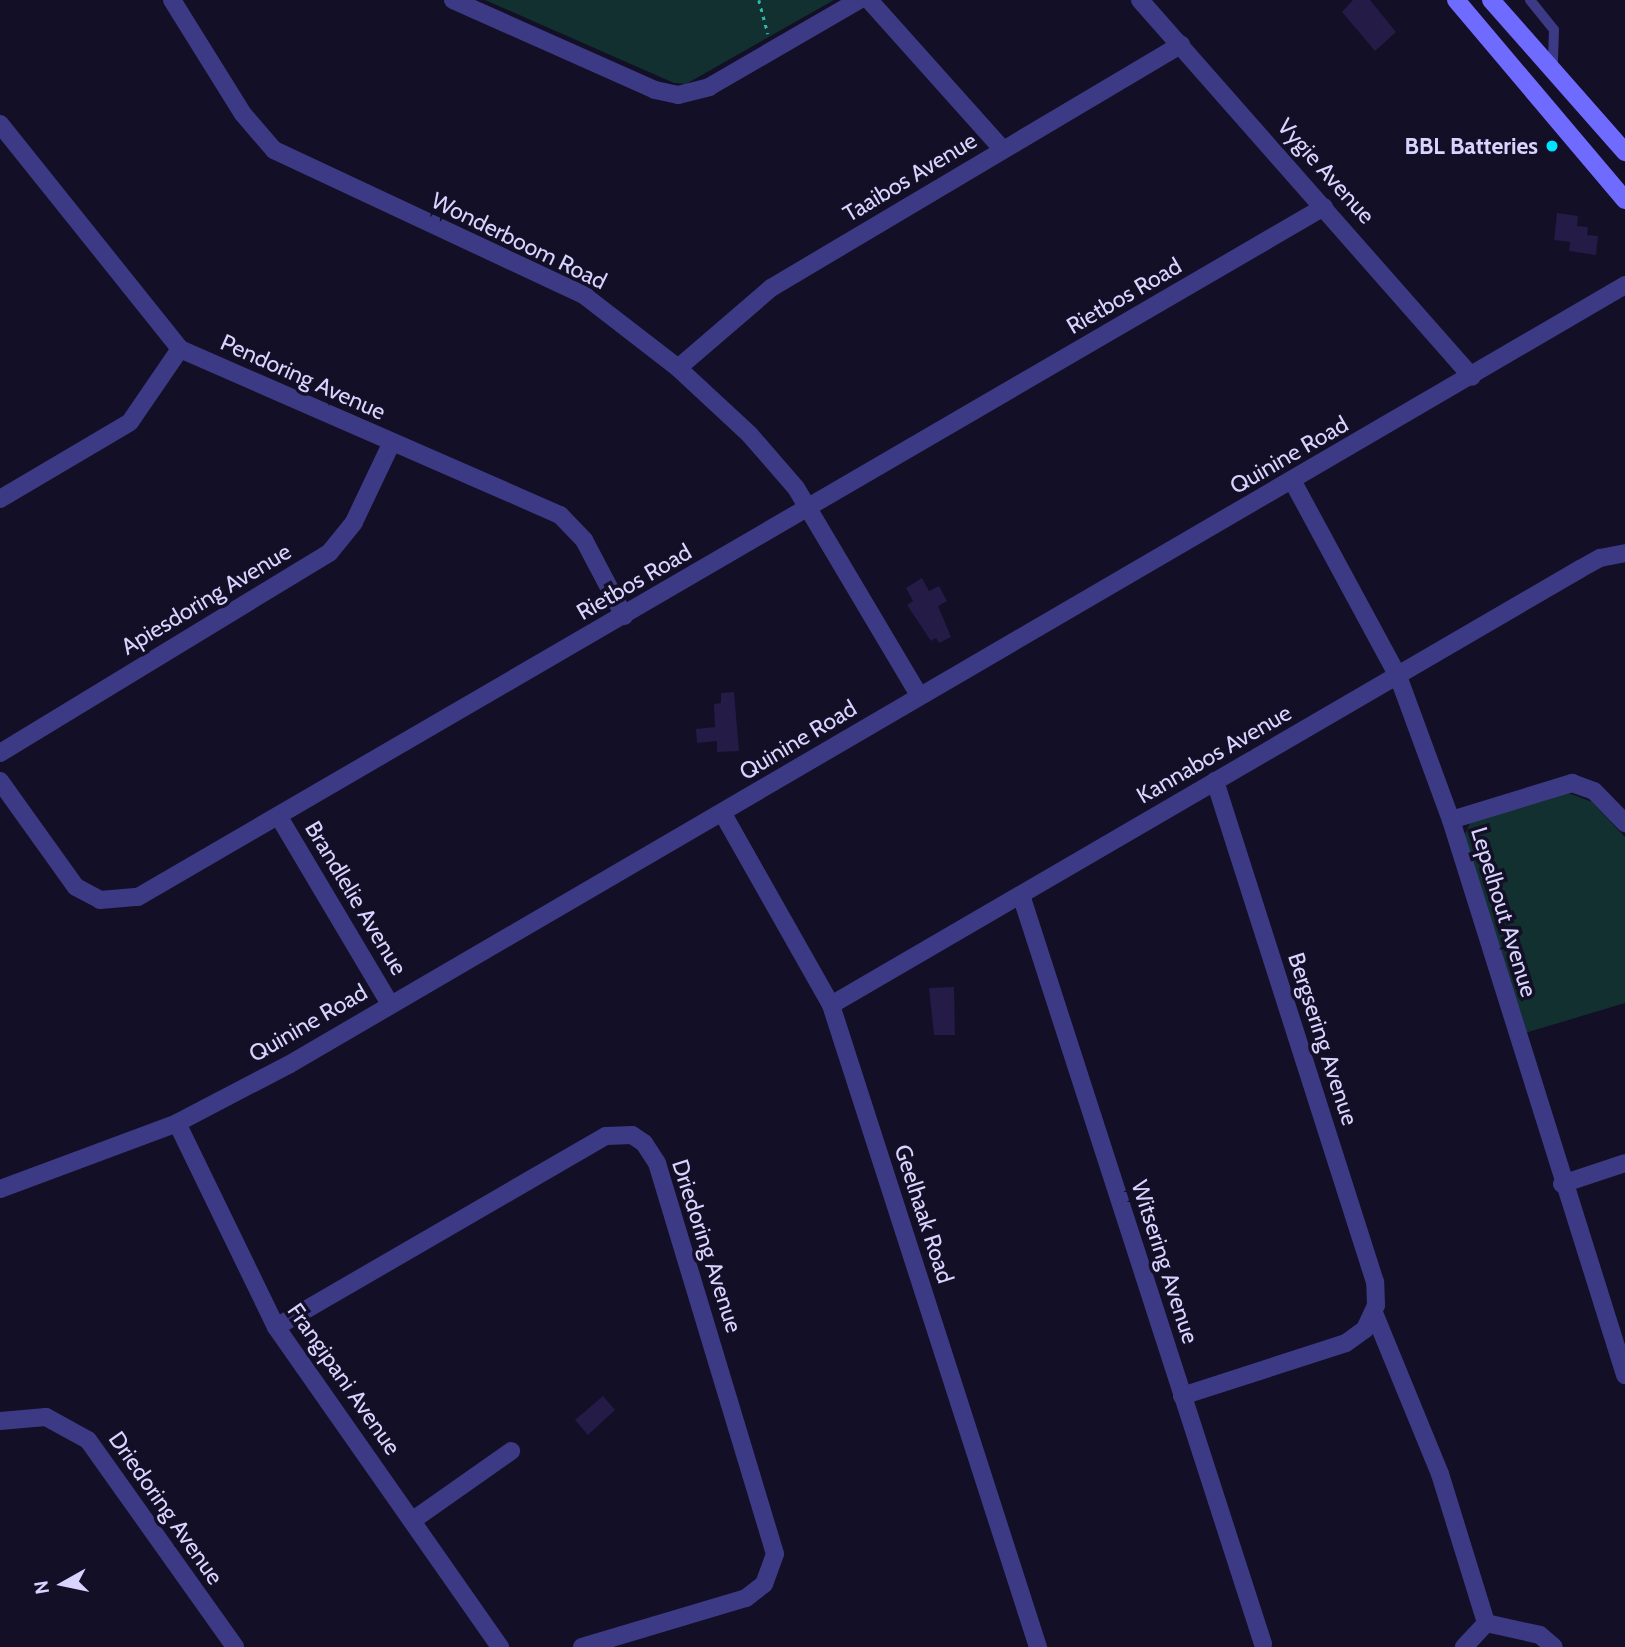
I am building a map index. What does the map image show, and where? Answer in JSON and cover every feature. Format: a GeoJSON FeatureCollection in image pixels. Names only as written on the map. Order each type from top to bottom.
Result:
{"type":"FeatureCollection","features":[{"type":"Feature","properties":{"kind":"main road"},"geometry":{"type":"LineString","coordinates":[[1456,0],[1625,200]]}},
{"type":"Feature","properties":{"kind":"main road"},"geometry":{"type":"LineString","coordinates":[[1491,0],[1625,152]]}},
{"type":"Feature","properties":{"kind":"street","name":"Wonderboom Road"},"geometry":{"type":"LineString","coordinates":[[172,0],[243,114],[274,150],[584,296],[678,368],[775,460],[809,509],[919,695]]}},
{"type":"Feature","properties":{"kind":"street"},"geometry":{"type":"LineString","coordinates":[[453,0],[667,94],[701,91],[859,0]]}},
{"type":"Feature","properties":{"kind":"street"},"geometry":{"type":"LineString","coordinates":[[869,0],[1003,150]]}},
{"type":"Feature","properties":{"kind":"street","name":"Vygie Avenue"},"geometry":{"type":"LineString","coordinates":[[1140,0],[1472,377]]}},
{"type":"Feature","properties":{"kind":"street","name":"Taaibos Avenue"},"geometry":{"type":"LineString","coordinates":[[678,368],[771,288],[1181,45]]}},
{"type":"Feature","properties":{"kind":"street","name":"Pendoring Avenue"},"geometry":{"type":"LineString","coordinates":[[0,124],[180,349],[560,515],[584,540],[624,616]]}},
{"type":"Feature","properties":{"kind":"street","name":"Rietbos Road"},"geometry":{"type":"LineString","coordinates":[[0,781],[76,887],[113,902],[138,897],[1324,207]]}},
{"type":"Feature","properties":{"kind":"street","name":"Quinine Road"},"geometry":{"type":"LineString","coordinates":[[0,1189],[177,1123],[290,1064],[723,814],[919,695],[1606,300],[1625,285]]}},
{"type":"Feature","properties":{"kind":"street","name":"Quinine Road"},"geometry":{"type":"LineString","coordinates":[[1606,300],[1625,296]]}},
{"type":"Feature","properties":{"kind":"street"},"geometry":{"type":"LineString","coordinates":[[0,499],[130,422],[180,349]]}},
{"type":"Feature","properties":{"kind":"street","name":"Apiesdoring Avenue"},"geometry":{"type":"LineString","coordinates":[[0,753],[330,552],[354,522],[391,443]]}},
{"type":"Feature","properties":{"kind":"street","name":"Lepelhout Avenue"},"geometry":{"type":"LineString","coordinates":[[1293,482],[1398,676],[1451,820],[1562,1184],[1625,1375]]}},
{"type":"Feature","properties":{"kind":"street","name":"Kannabos Avenue"},"geometry":{"type":"LineString","coordinates":[[831,1005],[1600,558],[1625,553]]}},
{"type":"Feature","properties":{"kind":"street","name":"Bergsering Avenue"},"geometry":{"type":"LineString","coordinates":[[1214,781],[1375,1282],[1374,1313],[1440,1474],[1486,1623]]}},
{"type":"Feature","properties":{"kind":"street"},"geometry":{"type":"LineString","coordinates":[[1451,820],[1572,783],[1594,791],[1625,822]]}},
{"type":"Feature","properties":{"kind":"street","name":"Geelhaak Road"},"geometry":{"type":"LineString","coordinates":[[723,814],[831,1005],[1038,1647]]}},
{"type":"Feature","properties":{"kind":"street","name":"Brandlelie Avenue"},"geometry":{"type":"LineString","coordinates":[[279,817],[390,1004]]}},
{"type":"Feature","properties":{"kind":"street","name":"Witsering Avenue"},"geometry":{"type":"LineString","coordinates":[[1021,895],[1263,1644]]}},
{"type":"Feature","properties":{"kind":"street","name":"Frangipani Avenue"},"geometry":{"type":"LineString","coordinates":[[177,1123],[276,1327],[500,1647]]}},
{"type":"Feature","properties":{"kind":"street","name":"Driedoring Avenue"},"geometry":{"type":"LineString","coordinates":[[276,1327],[606,1136],[632,1135],[644,1143],[657,1163],[775,1554],[764,1584],[747,1598],[582,1647]]}},
{"type":"Feature","properties":{"kind":"street"},"geometry":{"type":"LineString","coordinates":[[1562,1184],[1625,1163]]}},
{"type":"Feature","properties":{"kind":"street"},"geometry":{"type":"LineString","coordinates":[[1182,1396],[1346,1343],[1365,1329],[1374,1313]]}},
{"type":"Feature","properties":{"kind":"street","name":"Driedoring Avenue"},"geometry":{"type":"LineString","coordinates":[[0,1421],[46,1417],[88,1440],[235,1647]]}},
{"type":"Feature","properties":{"kind":"street"},"geometry":{"type":"LineString","coordinates":[[413,1520],[511,1451]]}},
{"type":"Feature","properties":{"kind":"street"},"geometry":{"type":"LineString","coordinates":[[1464,1647],[1486,1623],[1540,1635],[1554,1647]]}},
{"type":"Feature","properties":{"kind":"lane"},"geometry":{"type":"LineString","coordinates":[[1530,0],[1554,30],[1553,68]]}},
{"type":"Feature","properties":{"kind":"path"},"geometry":{"type":"LineString","coordinates":[[759,0],[773,50]]}},
{"type":"Feature","properties":{"kind":"green space"},"geometry":{"type":"Polygon","coordinates":[[[485,0],[834,0],[686,84],[674,83],[485,0]]]}},
{"type":"Feature","properties":{"kind":"green space"},"geometry":{"type":"Polygon","coordinates":[[[1566,792],[1592,802],[1625,837],[1625,1003],[1525,1033],[1463,838],[1470,823],[1566,792]]]}},
{"type":"Feature","properties":{"kind":"building"},"geometry":{"type":"Polygon","coordinates":[[[1353,0],[1370,0],[1396,32],[1375,51],[1342,12],[1353,0]]]}},
{"type":"Feature","properties":{"kind":"building"},"geometry":{"type":"Polygon","coordinates":[[[1557,213],[1578,216],[1577,226],[1588,227],[1587,235],[1598,236],[1596,255],[1569,251],[1570,242],[1554,240],[1557,213]]]}},
{"type":"Feature","properties":{"kind":"building"},"geometry":{"type":"Polygon","coordinates":[[[922,578],[929,591],[939,586],[947,601],[938,606],[951,637],[939,643],[936,638],[931,641],[907,605],[913,601],[906,588],[922,578]]]}},
{"type":"Feature","properties":{"kind":"building"},"geometry":{"type":"Polygon","coordinates":[[[734,692],[739,751],[717,752],[717,741],[697,743],[696,729],[715,727],[714,704],[721,703],[721,693],[734,692]]]}},
{"type":"Feature","properties":{"kind":"building"},"geometry":{"type":"Polygon","coordinates":[[[954,987],[955,1035],[934,1035],[929,988],[954,987]]]}},
{"type":"Feature","properties":{"kind":"building"},"geometry":{"type":"Polygon","coordinates":[[[603,1396],[615,1410],[588,1435],[575,1420],[603,1396]]]}},
{"type":"Feature","properties":{"kind":"place","name":"BBL Batteries"},"geometry":{"type":"Point","coordinates":[1552,146]}}]}
